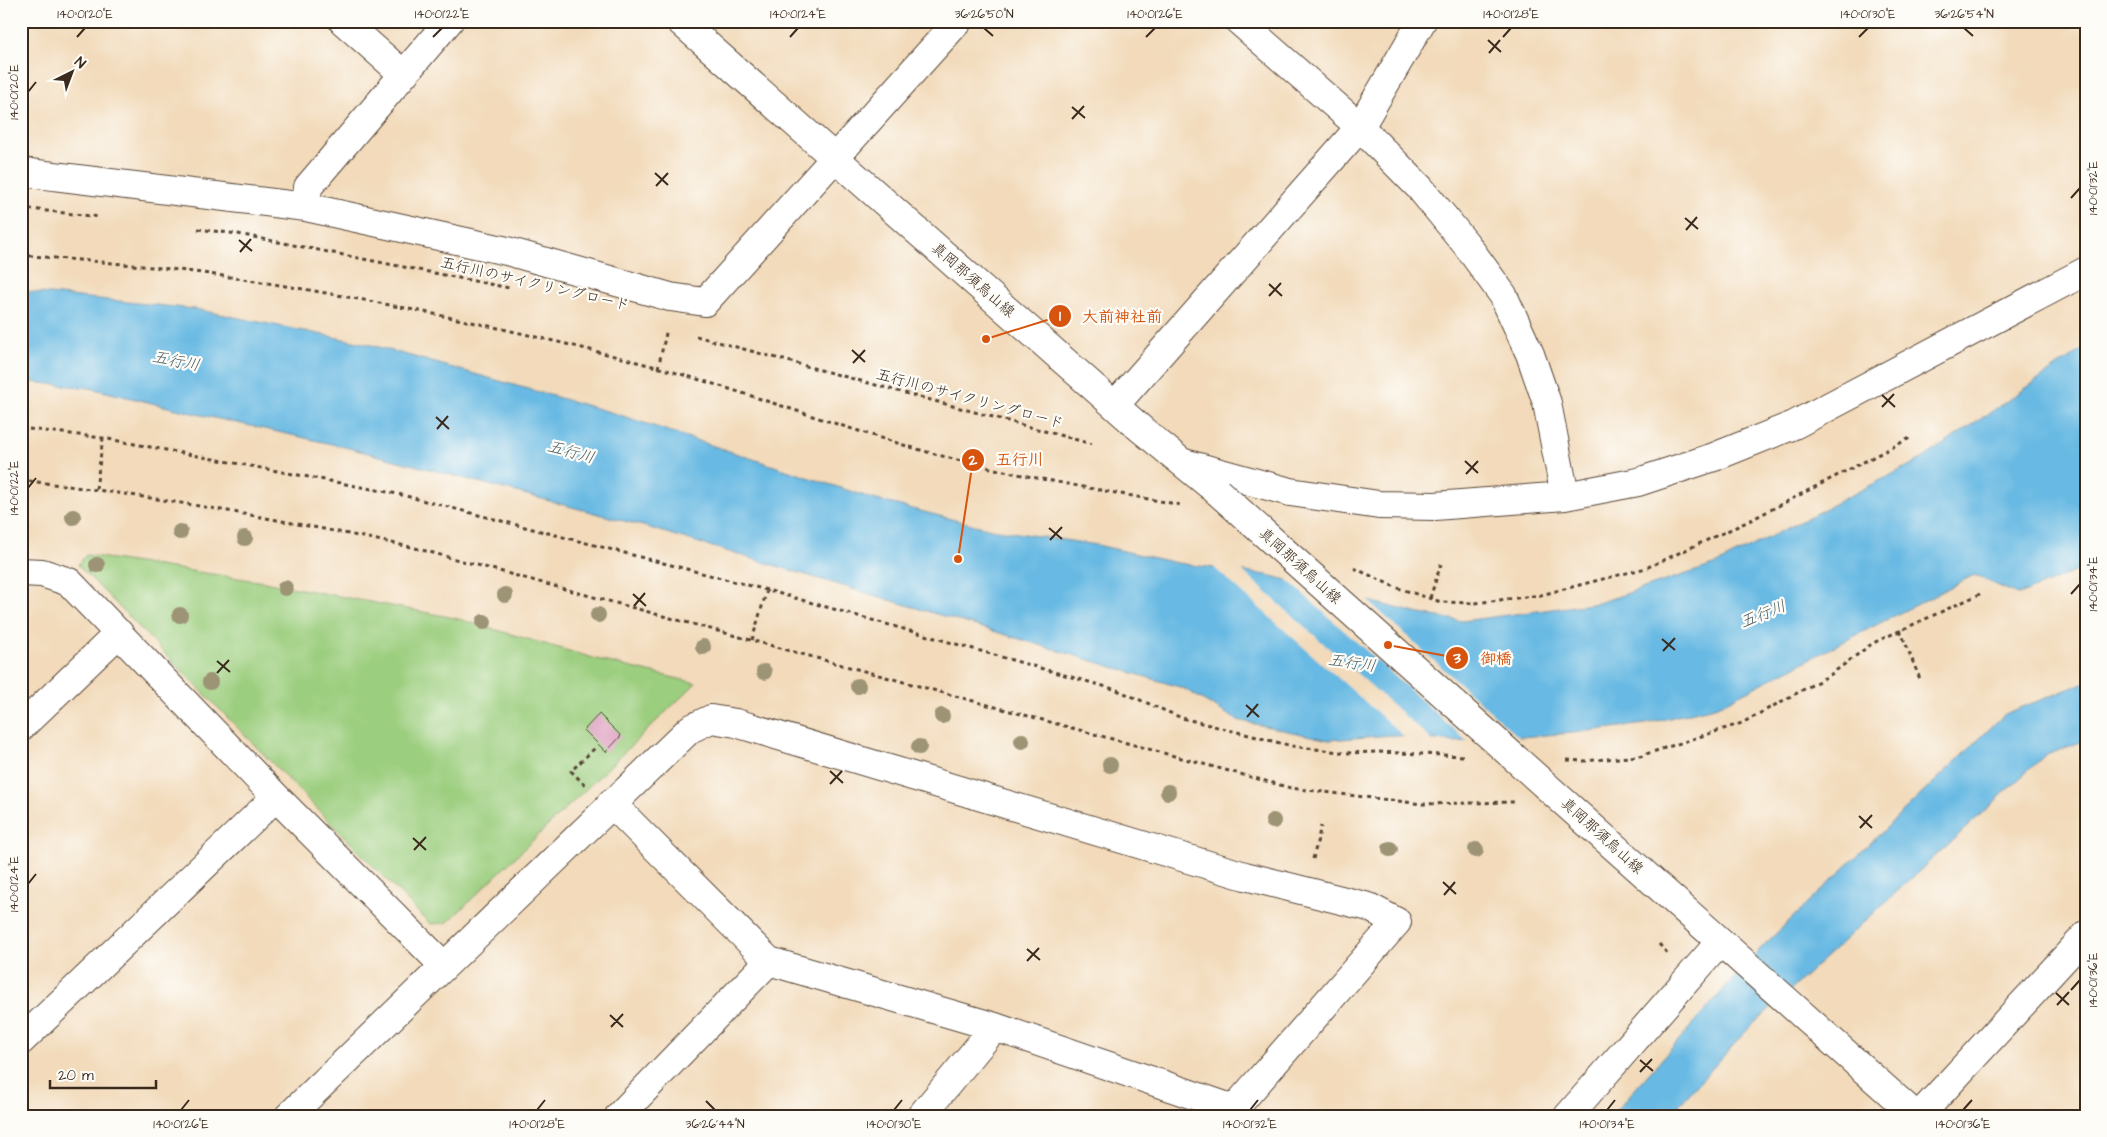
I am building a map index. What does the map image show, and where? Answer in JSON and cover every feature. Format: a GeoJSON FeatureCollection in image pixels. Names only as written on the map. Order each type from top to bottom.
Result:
{"type":"FeatureCollection","features":[{"type":"Feature","properties":{"kind":"street"},"geometry":{"type":"LineString","coordinates":[[343,21],[403,74]]}},
{"type":"Feature","properties":{"kind":"street"},"geometry":{"type":"LineString","coordinates":[[306,207],[308,187],[449,21]]}},
{"type":"Feature","properties":{"kind":"street","name":"真岡那須烏山線"},"geometry":{"type":"LineString","coordinates":[[680,21],[1115,405],[1218,492],[1917,1116]]}},
{"type":"Feature","properties":{"kind":"street"},"geometry":{"type":"LineString","coordinates":[[21,172],[306,207],[507,251],[670,297],[705,302],[958,21]]}},
{"type":"Feature","properties":{"kind":"street"},"geometry":{"type":"LineString","coordinates":[[1239,21],[1360,128],[1420,188],[1466,244],[1503,296],[1530,354],[1547,403],[1566,496]]}},
{"type":"Feature","properties":{"kind":"street"},"geometry":{"type":"LineString","coordinates":[[1115,405],[1360,128],[1422,21]]}},
{"type":"Feature","properties":{"kind":"street"},"geometry":{"type":"LineString","coordinates":[[1184,463],[1290,492],[1379,505],[1434,506],[1566,496],[1638,482],[1714,457],[1794,425],[2086,271]]}},
{"type":"Feature","properties":{"kind":"street"},"geometry":{"type":"LineString","coordinates":[[21,572],[42,573],[69,582],[276,797],[443,965]]}},
{"type":"Feature","properties":{"kind":"street"},"geometry":{"type":"LineString","coordinates":[[21,727],[119,633]]}},
{"type":"Feature","properties":{"kind":"street"},"geometry":{"type":"LineString","coordinates":[[289,1116],[611,803],[690,729],[711,719],[746,726],[1245,876],[1369,907],[1397,922],[1234,1114],[995,1027],[769,961],[611,803]]}},
{"type":"Feature","properties":{"kind":"street"},"geometry":{"type":"LineString","coordinates":[[21,1041],[276,797]]}},
{"type":"Feature","properties":{"kind":"street"},"geometry":{"type":"LineString","coordinates":[[1917,1116],[2086,935]]}},
{"type":"Feature","properties":{"kind":"street"},"geometry":{"type":"LineString","coordinates":[[1568,1116],[1720,942]]}},
{"type":"Feature","properties":{"kind":"street"},"geometry":{"type":"LineString","coordinates":[[619,1116],[769,961]]}},
{"type":"Feature","properties":{"kind":"street"},"geometry":{"type":"LineString","coordinates":[[920,1116],[995,1027]]}},
{"type":"Feature","properties":{"kind":"path"},"geometry":{"type":"LineString","coordinates":[[21,208],[108,218]]}},
{"type":"Feature","properties":{"kind":"path","name":"五行川のサイクリングロード"},"geometry":{"type":"LineString","coordinates":[[192,228],[238,234],[515,289]]}},
{"type":"Feature","properties":{"kind":"path"},"geometry":{"type":"LineString","coordinates":[[21,255],[137,265],[221,276],[312,290],[505,329],[658,368],[927,451],[1058,482],[1190,507]]}},
{"type":"Feature","properties":{"kind":"path"},"geometry":{"type":"LineString","coordinates":[[659,325],[677,330]]}},
{"type":"Feature","properties":{"kind":"path"},"geometry":{"type":"LineString","coordinates":[[658,368],[667,327]]}},
{"type":"Feature","properties":{"kind":"path","name":"五行川のサイクリングロード"},"geometry":{"type":"LineString","coordinates":[[695,335],[1092,444]]}},
{"type":"Feature","properties":{"kind":"path"},"geometry":{"type":"LineString","coordinates":[[21,428],[103,438],[398,494],[767,590],[1117,690],[1182,718],[1292,746],[1347,753],[1379,752],[1466,756]]}},
{"type":"Feature","properties":{"kind":"path"},"geometry":{"type":"LineString","coordinates":[[96,489],[103,438]]}},
{"type":"Feature","properties":{"kind":"path"},"geometry":{"type":"LineString","coordinates":[[1345,564],[1395,586],[1440,602],[1475,603],[1541,595],[1646,568],[1749,521],[1910,438]]}},
{"type":"Feature","properties":{"kind":"path"},"geometry":{"type":"LineString","coordinates":[[21,480],[96,489],[305,524],[415,548],[1291,788],[1422,804],[1555,794]]}},
{"type":"Feature","properties":{"kind":"path"},"geometry":{"type":"LineString","coordinates":[[1430,598],[1442,561]]}},
{"type":"Feature","properties":{"kind":"path"},"geometry":{"type":"LineString","coordinates":[[752,640],[767,590]]}},
{"type":"Feature","properties":{"kind":"path"},"geometry":{"type":"LineString","coordinates":[[1564,760],[1584,761],[1640,756],[1742,723],[1830,675],[1873,643],[1980,594]]}},
{"type":"Feature","properties":{"kind":"path"},"geometry":{"type":"LineString","coordinates":[[1900,630],[1920,679]]}},
{"type":"Feature","properties":{"kind":"path"},"geometry":{"type":"LineString","coordinates":[[588,787],[571,771],[595,748]]}},
{"type":"Feature","properties":{"kind":"path"},"geometry":{"type":"LineString","coordinates":[[1312,862],[1321,826]]}},
{"type":"Feature","properties":{"kind":"green space"},"geometry":{"type":"Polygon","coordinates":[[[86,555],[264,582],[455,618],[607,662],[696,683],[447,923],[430,924],[78,565],[86,555]]]}},
{"type":"Feature","properties":{"kind":"water"},"geometry":{"type":"Polygon","coordinates":[[[21,291],[195,309],[368,344],[617,414],[877,500],[991,529],[1097,545],[1177,563],[1267,575],[1420,614],[1462,621],[1598,603],[1717,564],[1922,459],[2086,347],[2086,567],[2019,595],[1974,575],[1718,706],[1645,724],[1572,733],[1455,742],[1392,735],[1329,740],[1237,720],[1183,688],[643,526],[341,446],[90,388],[21,381],[21,291]]]}},
{"type":"Feature","properties":{"kind":"water"},"geometry":{"type":"Polygon","coordinates":[[[2086,682],[2086,740],[2044,756],[1749,1028],[1669,1116],[1611,1116],[1760,949],[2005,714],[2086,682]]]}},
{"type":"Feature","properties":{"kind":"pier"},"geometry":{"type":"Polygon","coordinates":[[[1211,565],[1240,569],[1434,742],[1407,739],[1211,565]]]}},
{"type":"Feature","properties":{"kind":"pier"},"geometry":{"type":"Polygon","coordinates":[[[1283,576],[1365,598],[1521,739],[1469,743],[1283,576]]]}},
{"type":"Feature","properties":{"kind":"building"},"geometry":{"type":"Polygon","coordinates":[[[599,714],[621,736],[606,752],[584,730],[599,714]]]}},
{"type":"Feature","properties":{"kind":"place","name":"大前神社前"},"geometry":{"type":"Point","coordinates":[986,339]}},
{"type":"Feature","properties":{"kind":"place","name":"五行川"},"geometry":{"type":"Point","coordinates":[958,559]}},
{"type":"Feature","properties":{"kind":"place","name":"御橋"},"geometry":{"type":"Point","coordinates":[1388,645]}}]}
